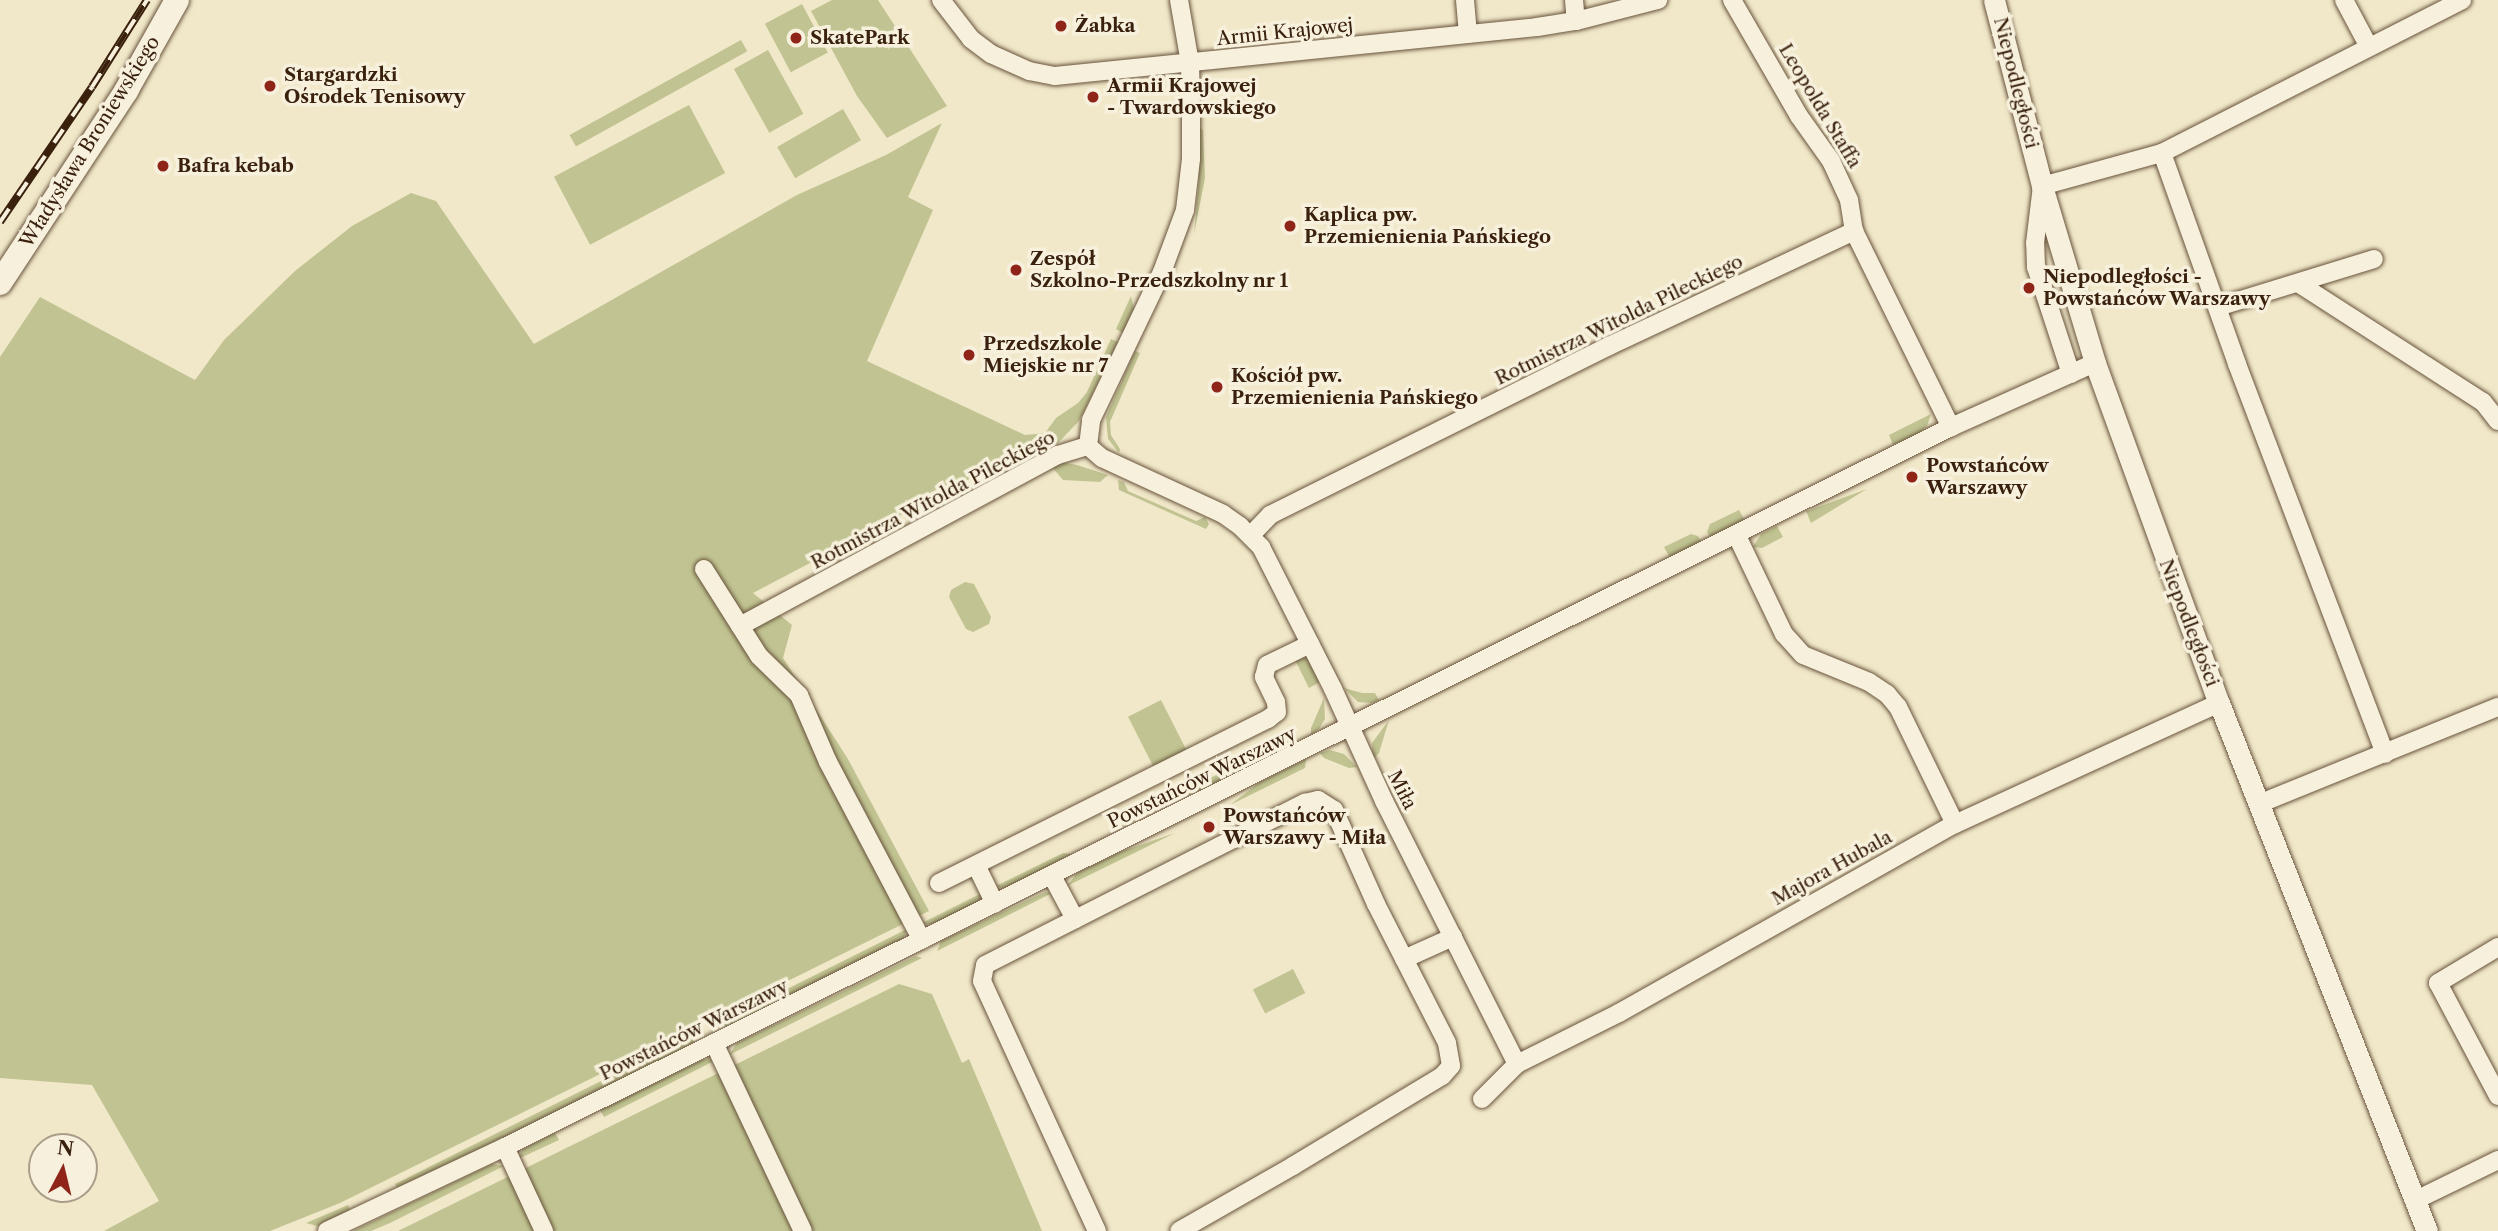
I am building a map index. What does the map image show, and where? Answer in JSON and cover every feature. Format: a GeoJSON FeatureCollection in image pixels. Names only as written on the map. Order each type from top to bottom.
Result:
{"type":"FeatureCollection","features":[{"type":"Feature","properties":{"kind":"main road","name":"Władysława Broniewskiego"},"geometry":{"type":"LineString","coordinates":[[0,283],[126,91],[177,0]]}},
{"type":"Feature","properties":{"kind":"street","name":"Armii Krajowej"},"geometry":{"type":"LineString","coordinates":[[941,0],[971,39],[1012,65],[1044,76],[1071,76],[1576,21],[1658,0]]}},
{"type":"Feature","properties":{"kind":"street"},"geometry":{"type":"LineString","coordinates":[[1088,446],[1091,420],[1162,272],[1185,210],[1191,159],[1190,63],[1179,0]]}},
{"type":"Feature","properties":{"kind":"street"},"geometry":{"type":"LineString","coordinates":[[1465,0],[1468,34]]}},
{"type":"Feature","properties":{"kind":"street"},"geometry":{"type":"LineString","coordinates":[[1574,0],[1576,21]]}},
{"type":"Feature","properties":{"kind":"street","name":"Leopolda Staffa"},"geometry":{"type":"LineString","coordinates":[[1732,0],[1799,116],[1831,161],[1849,200],[1854,231],[1951,427]]}},
{"type":"Feature","properties":{"kind":"street","name":"Niepodległości"},"geometry":{"type":"LineString","coordinates":[[1994,0],[2042,186],[2095,363],[2219,703],[2261,803],[2427,1231]]}},
{"type":"Feature","properties":{"kind":"street"},"geometry":{"type":"LineString","coordinates":[[2344,0],[2369,47]]}},
{"type":"Feature","properties":{"kind":"street"},"geometry":{"type":"LineString","coordinates":[[2071,374],[2036,267],[2035,243],[2042,186],[2162,152],[2462,0]]}},
{"type":"Feature","properties":{"kind":"street"},"geometry":{"type":"LineString","coordinates":[[2162,152],[2385,754]]}},
{"type":"Feature","properties":{"kind":"street","name":"Rotmistrza Witolda Pileckiego"},"geometry":{"type":"LineString","coordinates":[[740,626],[1058,454],[1088,446],[1114,464],[1223,514],[1251,535],[1270,515],[1609,346],[1854,231]]}},
{"type":"Feature","properties":{"kind":"street"},"geometry":{"type":"LineString","coordinates":[[2218,307],[2374,258]]}},
{"type":"Feature","properties":{"kind":"street"},"geometry":{"type":"LineString","coordinates":[[2298,283],[2483,402],[2498,421]]}},
{"type":"Feature","properties":{"kind":"street","name":"Powstańców Warszawy"},"geometry":{"type":"LineString","coordinates":[[327,1231],[505,1147],[1737,536],[1951,427],[2095,363]]}},
{"type":"Feature","properties":{"kind":"street","name":"Miła"},"geometry":{"type":"LineString","coordinates":[[1251,535],[1274,569],[1517,1064]]}},
{"type":"Feature","properties":{"kind":"street"},"geometry":{"type":"LineString","coordinates":[[1737,536],[1784,634],[1803,655],[1869,682],[1887,694],[1898,707],[1955,824]]}},
{"type":"Feature","properties":{"kind":"street"},"geometry":{"type":"LineString","coordinates":[[704,569],[759,656],[799,695],[828,762],[922,940]]}},
{"type":"Feature","properties":{"kind":"street"},"geometry":{"type":"LineString","coordinates":[[939,883],[1268,719],[1277,712],[1264,671],[1267,665],[1310,644]]}},
{"type":"Feature","properties":{"kind":"street","name":"Majora Hubala"},"geometry":{"type":"LineString","coordinates":[[1482,1099],[1517,1064],[1619,1013],[1955,824],[2219,703]]}},
{"type":"Feature","properties":{"kind":"street"},"geometry":{"type":"LineString","coordinates":[[2261,803],[2498,707]]}},
{"type":"Feature","properties":{"kind":"street"},"geometry":{"type":"LineString","coordinates":[[1097,1231],[982,981],[985,965],[1305,803],[1318,800],[1334,810],[1447,1043],[1451,1066],[1442,1076],[1179,1231]]}},
{"type":"Feature","properties":{"kind":"street"},"geometry":{"type":"LineString","coordinates":[[976,865],[995,904]]}},
{"type":"Feature","properties":{"kind":"street"},"geometry":{"type":"LineString","coordinates":[[1052,876],[1075,919]]}},
{"type":"Feature","properties":{"kind":"street"},"geometry":{"type":"LineString","coordinates":[[1404,959],[1453,937]]}},
{"type":"Feature","properties":{"kind":"street"},"geometry":{"type":"LineString","coordinates":[[2498,947],[2438,984],[2498,1096]]}},
{"type":"Feature","properties":{"kind":"street"},"geometry":{"type":"LineString","coordinates":[[714,1043],[803,1231]]}},
{"type":"Feature","properties":{"kind":"street"},"geometry":{"type":"LineString","coordinates":[[505,1147],[544,1231]]}},
{"type":"Feature","properties":{"kind":"street"},"geometry":{"type":"LineString","coordinates":[[2416,1200],[2498,1160]]}},
{"type":"Feature","properties":{"kind":"green space"},"geometry":{"type":"Polygon","coordinates":[[[832,0],[878,0],[947,106],[887,138],[857,96],[811,11],[832,0]]]}},
{"type":"Feature","properties":{"kind":"green space","name":"SkatePark"},"geometry":{"type":"Polygon","coordinates":[[[802,4],[828,53],[791,72],[765,24],[802,4]]]}},
{"type":"Feature","properties":{"kind":"green space"},"geometry":{"type":"Polygon","coordinates":[[[741,40],[747,51],[576,146],[570,135],[741,40]]]}},
{"type":"Feature","properties":{"kind":"green space"},"geometry":{"type":"Polygon","coordinates":[[[768,50],[803,114],[769,133],[734,69],[768,50]]]}},
{"type":"Feature","properties":{"kind":"green space"},"geometry":{"type":"Polygon","coordinates":[[[689,105],[725,173],[590,245],[554,177],[689,105]]]}},
{"type":"Feature","properties":{"kind":"green space"},"geometry":{"type":"Polygon","coordinates":[[[843,109],[861,140],[795,178],[777,147],[843,109]]]}},
{"type":"Feature","properties":{"kind":"green space"},"geometry":{"type":"Polygon","coordinates":[[[942,123],[908,197],[933,210],[867,361],[1025,435],[1045,433],[1056,418],[1078,403],[1087,392],[1111,339],[1118,342],[1079,421],[1057,444],[1043,452],[1038,443],[753,593],[792,625],[783,658],[848,759],[929,911],[340,1203],[270,1231],[104,1231],[159,1201],[92,1085],[0,1078],[0,357],[40,297],[195,380],[224,340],[295,271],[352,226],[411,193],[436,201],[534,344],[797,195],[886,155],[942,123]]]}},
{"type":"Feature","properties":{"kind":"green space"},"geometry":{"type":"Polygon","coordinates":[[[1198,127],[1203,130],[1205,178],[1194,234],[1199,180],[1198,127]]]}},
{"type":"Feature","properties":{"kind":"green space"},"geometry":{"type":"Polygon","coordinates":[[[1131,296],[1134,309],[1123,333],[1116,329],[1131,296]]]}},
{"type":"Feature","properties":{"kind":"green space"},"geometry":{"type":"Polygon","coordinates":[[[1135,351],[1140,353],[1110,422],[1111,435],[1120,449],[1119,453],[1108,439],[1106,417],[1135,351]]]}},
{"type":"Feature","properties":{"kind":"green space"},"geometry":{"type":"Polygon","coordinates":[[[1931,414],[1927,426],[1920,433],[1893,445],[1889,435],[1931,414]]]}},
{"type":"Feature","properties":{"kind":"green space"},"geometry":{"type":"Polygon","coordinates":[[[1061,462],[1108,475],[1100,482],[1063,480],[1051,466],[1061,462]]]}},
{"type":"Feature","properties":{"kind":"green space"},"geometry":{"type":"Polygon","coordinates":[[[1118,480],[1124,482],[1128,491],[1196,521],[1205,517],[1209,524],[1206,529],[1119,490],[1118,480]]]}},
{"type":"Feature","properties":{"kind":"green space"},"geometry":{"type":"Polygon","coordinates":[[[1867,489],[1811,523],[1806,511],[1867,489]]]}},
{"type":"Feature","properties":{"kind":"green space"},"geometry":{"type":"Polygon","coordinates":[[[1739,510],[1745,521],[1711,538],[1707,532],[1710,524],[1739,510]]]}},
{"type":"Feature","properties":{"kind":"green space"},"geometry":{"type":"Polygon","coordinates":[[[1777,526],[1783,537],[1762,548],[1753,547],[1761,534],[1777,526]]]}},
{"type":"Feature","properties":{"kind":"green space"},"geometry":{"type":"Polygon","coordinates":[[[1691,534],[1698,536],[1702,543],[1670,558],[1664,547],[1691,534]]]}},
{"type":"Feature","properties":{"kind":"green space"},"geometry":{"type":"Polygon","coordinates":[[[965,582],[974,584],[991,617],[989,624],[973,632],[966,629],[949,597],[951,590],[965,582]]]}},
{"type":"Feature","properties":{"kind":"green space"},"geometry":{"type":"Polygon","coordinates":[[[1303,657],[1311,661],[1320,682],[1309,688],[1294,658],[1303,657]]]}},
{"type":"Feature","properties":{"kind":"green space"},"geometry":{"type":"Polygon","coordinates":[[[1344,688],[1375,693],[1379,700],[1372,703],[1358,702],[1344,688]]]}},
{"type":"Feature","properties":{"kind":"green space"},"geometry":{"type":"Polygon","coordinates":[[[1324,698],[1325,719],[1311,735],[1311,728],[1324,698]]]}},
{"type":"Feature","properties":{"kind":"green space"},"geometry":{"type":"Polygon","coordinates":[[[1161,700],[1186,750],[1153,767],[1128,717],[1161,700]]]}},
{"type":"Feature","properties":{"kind":"green space"},"geometry":{"type":"Polygon","coordinates":[[[1389,720],[1379,753],[1373,759],[1372,743],[1389,720]]]}},
{"type":"Feature","properties":{"kind":"green space"},"geometry":{"type":"Polygon","coordinates":[[[1295,736],[1298,743],[1207,788],[1152,807],[1295,736]]]}},
{"type":"Feature","properties":{"kind":"green space"},"geometry":{"type":"Polygon","coordinates":[[[1330,750],[1344,754],[1357,767],[1349,768],[1324,758],[1320,753],[1330,750]]]}},
{"type":"Feature","properties":{"kind":"green space"},"geometry":{"type":"Polygon","coordinates":[[[1306,759],[1305,768],[1230,805],[1260,782],[1306,759]]]}},
{"type":"Feature","properties":{"kind":"green space"},"geometry":{"type":"Polygon","coordinates":[[[1175,833],[1067,886],[1077,873],[1120,852],[1175,833]]]}},
{"type":"Feature","properties":{"kind":"green space"},"geometry":{"type":"Polygon","coordinates":[[[1063,853],[1071,854],[1006,889],[996,886],[1063,853]]]}},
{"type":"Feature","properties":{"kind":"green space"},"geometry":{"type":"Polygon","coordinates":[[[1045,892],[1052,893],[937,951],[941,941],[1045,892]]]}},
{"type":"Feature","properties":{"kind":"green space"},"geometry":{"type":"Polygon","coordinates":[[[982,893],[979,902],[935,925],[922,923],[982,893]]]}},
{"type":"Feature","properties":{"kind":"green space"},"geometry":{"type":"Polygon","coordinates":[[[907,929],[903,940],[727,1027],[715,1025],[907,929]]]}},
{"type":"Feature","properties":{"kind":"green space"},"geometry":{"type":"Polygon","coordinates":[[[916,956],[922,958],[729,1055],[737,1043],[916,956]]]}},
{"type":"Feature","properties":{"kind":"green space"},"geometry":{"type":"Polygon","coordinates":[[[1293,969],[1305,993],[1265,1013],[1253,989],[1293,969]]]}},
{"type":"Feature","properties":{"kind":"green space"},"geometry":{"type":"Polygon","coordinates":[[[899,984],[932,994],[962,1063],[969,1059],[1042,1231],[398,1231],[899,984]]]}},
{"type":"Feature","properties":{"kind":"green space"},"geometry":{"type":"Polygon","coordinates":[[[699,1032],[694,1043],[398,1190],[395,1184],[699,1032]]]}},
{"type":"Feature","properties":{"kind":"green space"},"geometry":{"type":"Polygon","coordinates":[[[702,1060],[714,1061],[604,1117],[600,1110],[702,1060]]]}},
{"type":"Feature","properties":{"kind":"green space"},"geometry":{"type":"Polygon","coordinates":[[[555,1133],[559,1140],[518,1159],[523,1149],[555,1133]]]}},
{"type":"Feature","properties":{"kind":"green space"},"geometry":{"type":"Polygon","coordinates":[[[492,1164],[504,1166],[390,1223],[371,1231],[353,1231],[492,1164]]]}},
{"type":"Feature","properties":{"kind":"green space"},"geometry":{"type":"Polygon","coordinates":[[[348,1205],[351,1212],[317,1226],[306,1223],[348,1205]]]}},
{"type":"Feature","properties":{"kind":"railway"},"geometry":{"type":"LineString","coordinates":[[0,222],[92,87],[147,0]]}},
{"type":"Feature","properties":{"kind":"place","name":"Żabka"},"geometry":{"type":"Point","coordinates":[1061,26]}},
{"type":"Feature","properties":{"kind":"place","name":"SkatePark"},"geometry":{"type":"Point","coordinates":[796,38]}},
{"type":"Feature","properties":{"kind":"place","name":"Stargardzki Ośrodek Tenisowy"},"geometry":{"type":"Point","coordinates":[270,86]}},
{"type":"Feature","properties":{"kind":"place","name":"Armii Krajowej - Twardowskiego"},"geometry":{"type":"Point","coordinates":[1093,97]}},
{"type":"Feature","properties":{"kind":"place","name":"Bafra kebab"},"geometry":{"type":"Point","coordinates":[163,166]}},
{"type":"Feature","properties":{"kind":"place","name":"Kaplica pw. Przemienienia Pańskiego"},"geometry":{"type":"Point","coordinates":[1290,226]}},
{"type":"Feature","properties":{"kind":"place","name":"Zespół Szkolno-Przedszkolny nr 1"},"geometry":{"type":"Point","coordinates":[1016,270]}},
{"type":"Feature","properties":{"kind":"place","name":"Niepodległości - Powstańców Warszawy"},"geometry":{"type":"Point","coordinates":[2029,288]}},
{"type":"Feature","properties":{"kind":"place","name":"Przedszkole Miejskie nr 7"},"geometry":{"type":"Point","coordinates":[969,355]}},
{"type":"Feature","properties":{"kind":"place","name":"Kościół pw. Przemienienia Pańskiego"},"geometry":{"type":"Point","coordinates":[1217,387]}},
{"type":"Feature","properties":{"kind":"place","name":"Powstańców Warszawy"},"geometry":{"type":"Point","coordinates":[1912,477]}},
{"type":"Feature","properties":{"kind":"place","name":"Powstańców Warszawy - Miła"},"geometry":{"type":"Point","coordinates":[1209,827]}}]}
